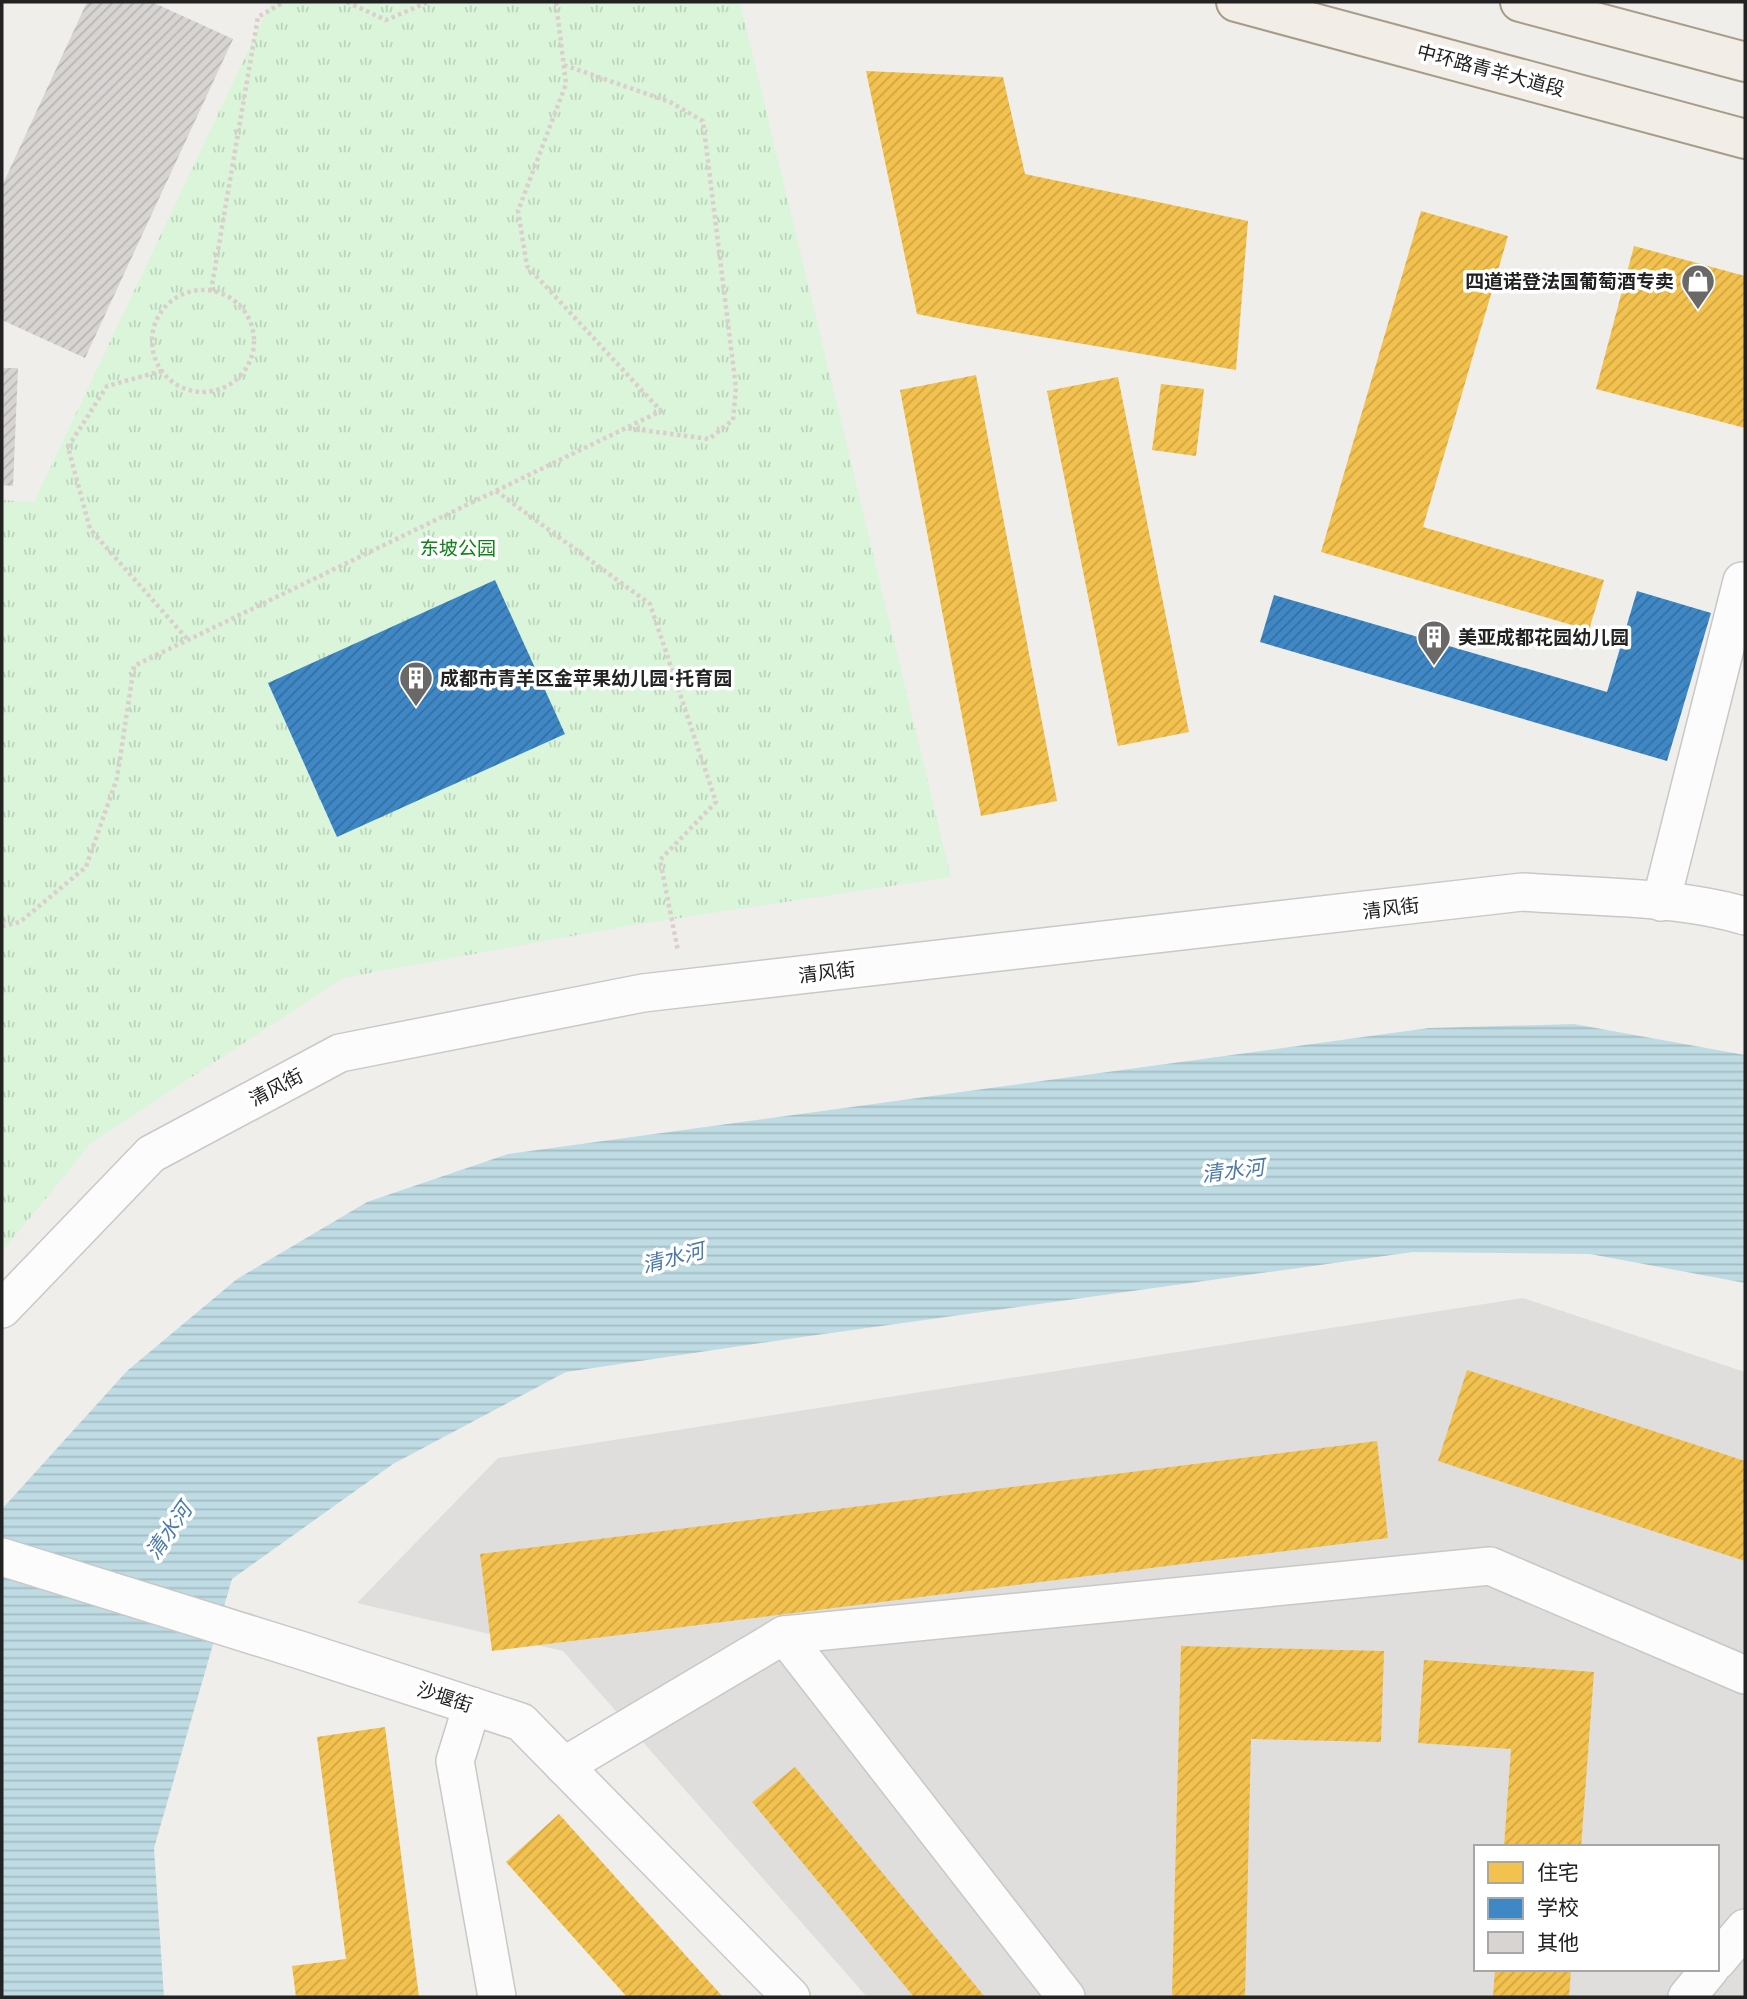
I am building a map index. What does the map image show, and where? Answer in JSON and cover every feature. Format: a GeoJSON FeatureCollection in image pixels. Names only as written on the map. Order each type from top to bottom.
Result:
{"type":"FeatureCollection","features":[{"type":"Feature","properties":{"kind":"main road","name":"中环路青羊大道段"},"geometry":{"type":"LineString","coordinates":[[1236,2],[1745,139]]}},
{"type":"Feature","properties":{"kind":"main road"},"geometry":{"type":"LineString","coordinates":[[1520,2],[1745,62]]}},
{"type":"Feature","properties":{"kind":"street"},"geometry":{"type":"LineString","coordinates":[[1661,902],[1742,582],[1745,582]]}},
{"type":"Feature","properties":{"kind":"street","name":"清风街"},"geometry":{"type":"LineString","coordinates":[[2,1310],[151,1154],[340,1053],[630,995],[1522,892],[1661,902],[1726,910],[1745,916]]}},
{"type":"Feature","properties":{"kind":"street","name":"沙堰街"},"geometry":{"type":"LineString","coordinates":[[2,1557],[521,1722],[791,1997]]}},
{"type":"Feature","properties":{"kind":"street"},"geometry":{"type":"LineString","coordinates":[[564,1766],[784,1636],[1490,1566],[1745,1675]]}},
{"type":"Feature","properties":{"kind":"street"},"geometry":{"type":"LineString","coordinates":[[784,1636],[1066,1997]]}},
{"type":"Feature","properties":{"kind":"street"},"geometry":{"type":"LineString","coordinates":[[472,1706],[455,1761],[497,1997]]}},
{"type":"Feature","properties":{"kind":"street"},"geometry":{"type":"LineString","coordinates":[[1719,1959],[1745,1927]]}},
{"type":"Feature","properties":{"kind":"street"},"geometry":{"type":"LineString","coordinates":[[1686,1997],[1708,1971]]}},
{"type":"Feature","properties":{"kind":"path"},"geometry":{"type":"LineString","coordinates":[[211,290],[258,18],[284,2]]}},
{"type":"Feature","properties":{"kind":"path"},"geometry":{"type":"LineString","coordinates":[[347,2],[386,20],[428,2]]}},
{"type":"Feature","properties":{"kind":"path"},"geometry":{"type":"LineString","coordinates":[[2,926],[20,922],[86,867],[117,778],[134,666],[662,411],[527,266],[518,211],[566,84],[556,2]]}},
{"type":"Feature","properties":{"kind":"path"},"geometry":{"type":"LineString","coordinates":[[564,65],[670,102],[703,121],[736,388],[733,420],[709,439],[626,428]]}},
{"type":"Feature","properties":{"kind":"path"},"geometry":{"type":"LineString","coordinates":[[211,290],[226,295],[240,305],[249,318],[254,334],[253,350],[247,366],[237,379],[224,387],[207,392],[182,387],[162,371],[155,356],[152,338],[156,321],[165,307],[179,296],[194,291],[211,290]]}},
{"type":"Feature","properties":{"kind":"path"},"geometry":{"type":"LineString","coordinates":[[162,371],[107,386],[68,447],[90,529],[188,640]]}},
{"type":"Feature","properties":{"kind":"path"},"geometry":{"type":"LineString","coordinates":[[496,491],[650,604],[716,802],[660,860],[685,988]]}},
{"type":"Feature","properties":{"kind":"shaded area"},"geometry":{"type":"Polygon","coordinates":[[[1523,1298],[1745,1372],[1745,1997],[867,1997],[563,1651],[357,1603],[498,1458],[1523,1298]]]}},
{"type":"Feature","properties":{"kind":"green space","name":"东坡公园"},"geometry":{"type":"Polygon","coordinates":[[[271,2],[740,2],[951,877],[633,925],[343,978],[91,1143],[2,1252],[2,500],[34,502],[271,2]]]}},
{"type":"Feature","properties":{"kind":"water","name":"清水河"},"geometry":{"type":"Polygon","coordinates":[[[1574,1024],[1745,1055],[1745,1283],[1590,1254],[1413,1252],[566,1372],[393,1464],[232,1579],[154,1848],[164,1997],[2,1997],[2,1509],[127,1371],[237,1279],[367,1202],[508,1154],[1429,1028],[1574,1024]]]}},
{"type":"Feature","properties":{"kind":"building: 住宅"},"geometry":{"type":"Polygon","coordinates":[[[866,71],[1003,77],[1025,174],[1248,221],[1236,370],[917,314],[866,71]]]}},
{"type":"Feature","properties":{"kind":"building: 住宅"},"geometry":{"type":"Polygon","coordinates":[[[1421,211],[1508,236],[1423,527],[1604,580],[1589,630],[1321,552],[1421,211]]]}},
{"type":"Feature","properties":{"kind":"building: 住宅"},"geometry":{"type":"Polygon","coordinates":[[[1634,246],[1745,276],[1745,428],[1596,389],[1634,246]]]}},
{"type":"Feature","properties":{"kind":"building: 住宅"},"geometry":{"type":"Polygon","coordinates":[[[976,375],[1057,801],[981,816],[900,390],[976,375]]]}},
{"type":"Feature","properties":{"kind":"building: 住宅"},"geometry":{"type":"Polygon","coordinates":[[[1118,377],[1189,732],[1118,746],[1047,391],[1118,377]]]}},
{"type":"Feature","properties":{"kind":"building: 住宅"},"geometry":{"type":"Polygon","coordinates":[[[1161,384],[1204,389],[1196,456],[1152,450],[1161,384]]]}},
{"type":"Feature","properties":{"kind":"building: 住宅"},"geometry":{"type":"Polygon","coordinates":[[[1467,1370],[1745,1461],[1745,1561],[1438,1461],[1467,1370]]]}},
{"type":"Feature","properties":{"kind":"building: 住宅"},"geometry":{"type":"Polygon","coordinates":[[[1377,1441],[1388,1538],[492,1651],[480,1554],[1377,1441]]]}},
{"type":"Feature","properties":{"kind":"building: 住宅"},"geometry":{"type":"Polygon","coordinates":[[[1181,1646],[1384,1651],[1381,1742],[1251,1739],[1245,1997],[1172,1997],[1181,1646]]]}},
{"type":"Feature","properties":{"kind":"building: 住宅"},"geometry":{"type":"Polygon","coordinates":[[[1424,1660],[1594,1672],[1581,1845],[1504,1845],[1511,1749],[1418,1743],[1424,1660]]]}},
{"type":"Feature","properties":{"kind":"building: 住宅"},"geometry":{"type":"Polygon","coordinates":[[[385,1727],[419,1997],[296,1997],[292,1966],[346,1959],[317,1737],[385,1727]]]}},
{"type":"Feature","properties":{"kind":"building: 住宅"},"geometry":{"type":"Polygon","coordinates":[[[795,1767],[985,1997],[914,1997],[752,1802],[795,1767]]]}},
{"type":"Feature","properties":{"kind":"building: 住宅"},"geometry":{"type":"Polygon","coordinates":[[[559,1814],[723,1997],[627,1997],[506,1862],[559,1814]]]}},
{"type":"Feature","properties":{"kind":"building: 住宅"},"geometry":{"type":"Polygon","coordinates":[[[1495,1971],[1571,1971],[1569,1997],[1493,1997],[1495,1971]]]}},
{"type":"Feature","properties":{"kind":"building: 学校","name":"成都市青羊区金苹果幼儿园·托育园"},"geometry":{"type":"Polygon","coordinates":[[[495,580],[565,734],[337,837],[268,683],[495,580]]]}},
{"type":"Feature","properties":{"kind":"building: 学校","name":"美亚成都花园幼儿园"},"geometry":{"type":"Polygon","coordinates":[[[1637,591],[1711,613],[1667,761],[1260,642],[1274,595],[1607,692],[1637,591]]]}},
{"type":"Feature","properties":{"kind":"building: 其他"},"geometry":{"type":"Polygon","coordinates":[[[87,2],[152,2],[233,39],[85,358],[2,320],[2,186],[87,2]]]}},
{"type":"Feature","properties":{"kind":"building: 其他"},"geometry":{"type":"Polygon","coordinates":[[[2,368],[18,368],[13,486],[2,485],[2,368]]]}},
{"type":"Feature","properties":{"kind":"place","name":"四道诺登法国葡萄酒专卖"},"geometry":{"type":"Point","coordinates":[1698,311]}},
{"type":"Feature","properties":{"kind":"place","name":"美亚成都花园幼儿园"},"geometry":{"type":"Point","coordinates":[1434,667]}},
{"type":"Feature","properties":{"kind":"place","name":"成都市青羊区金苹果幼儿园·托育园"},"geometry":{"type":"Point","coordinates":[416,708]}}]}
